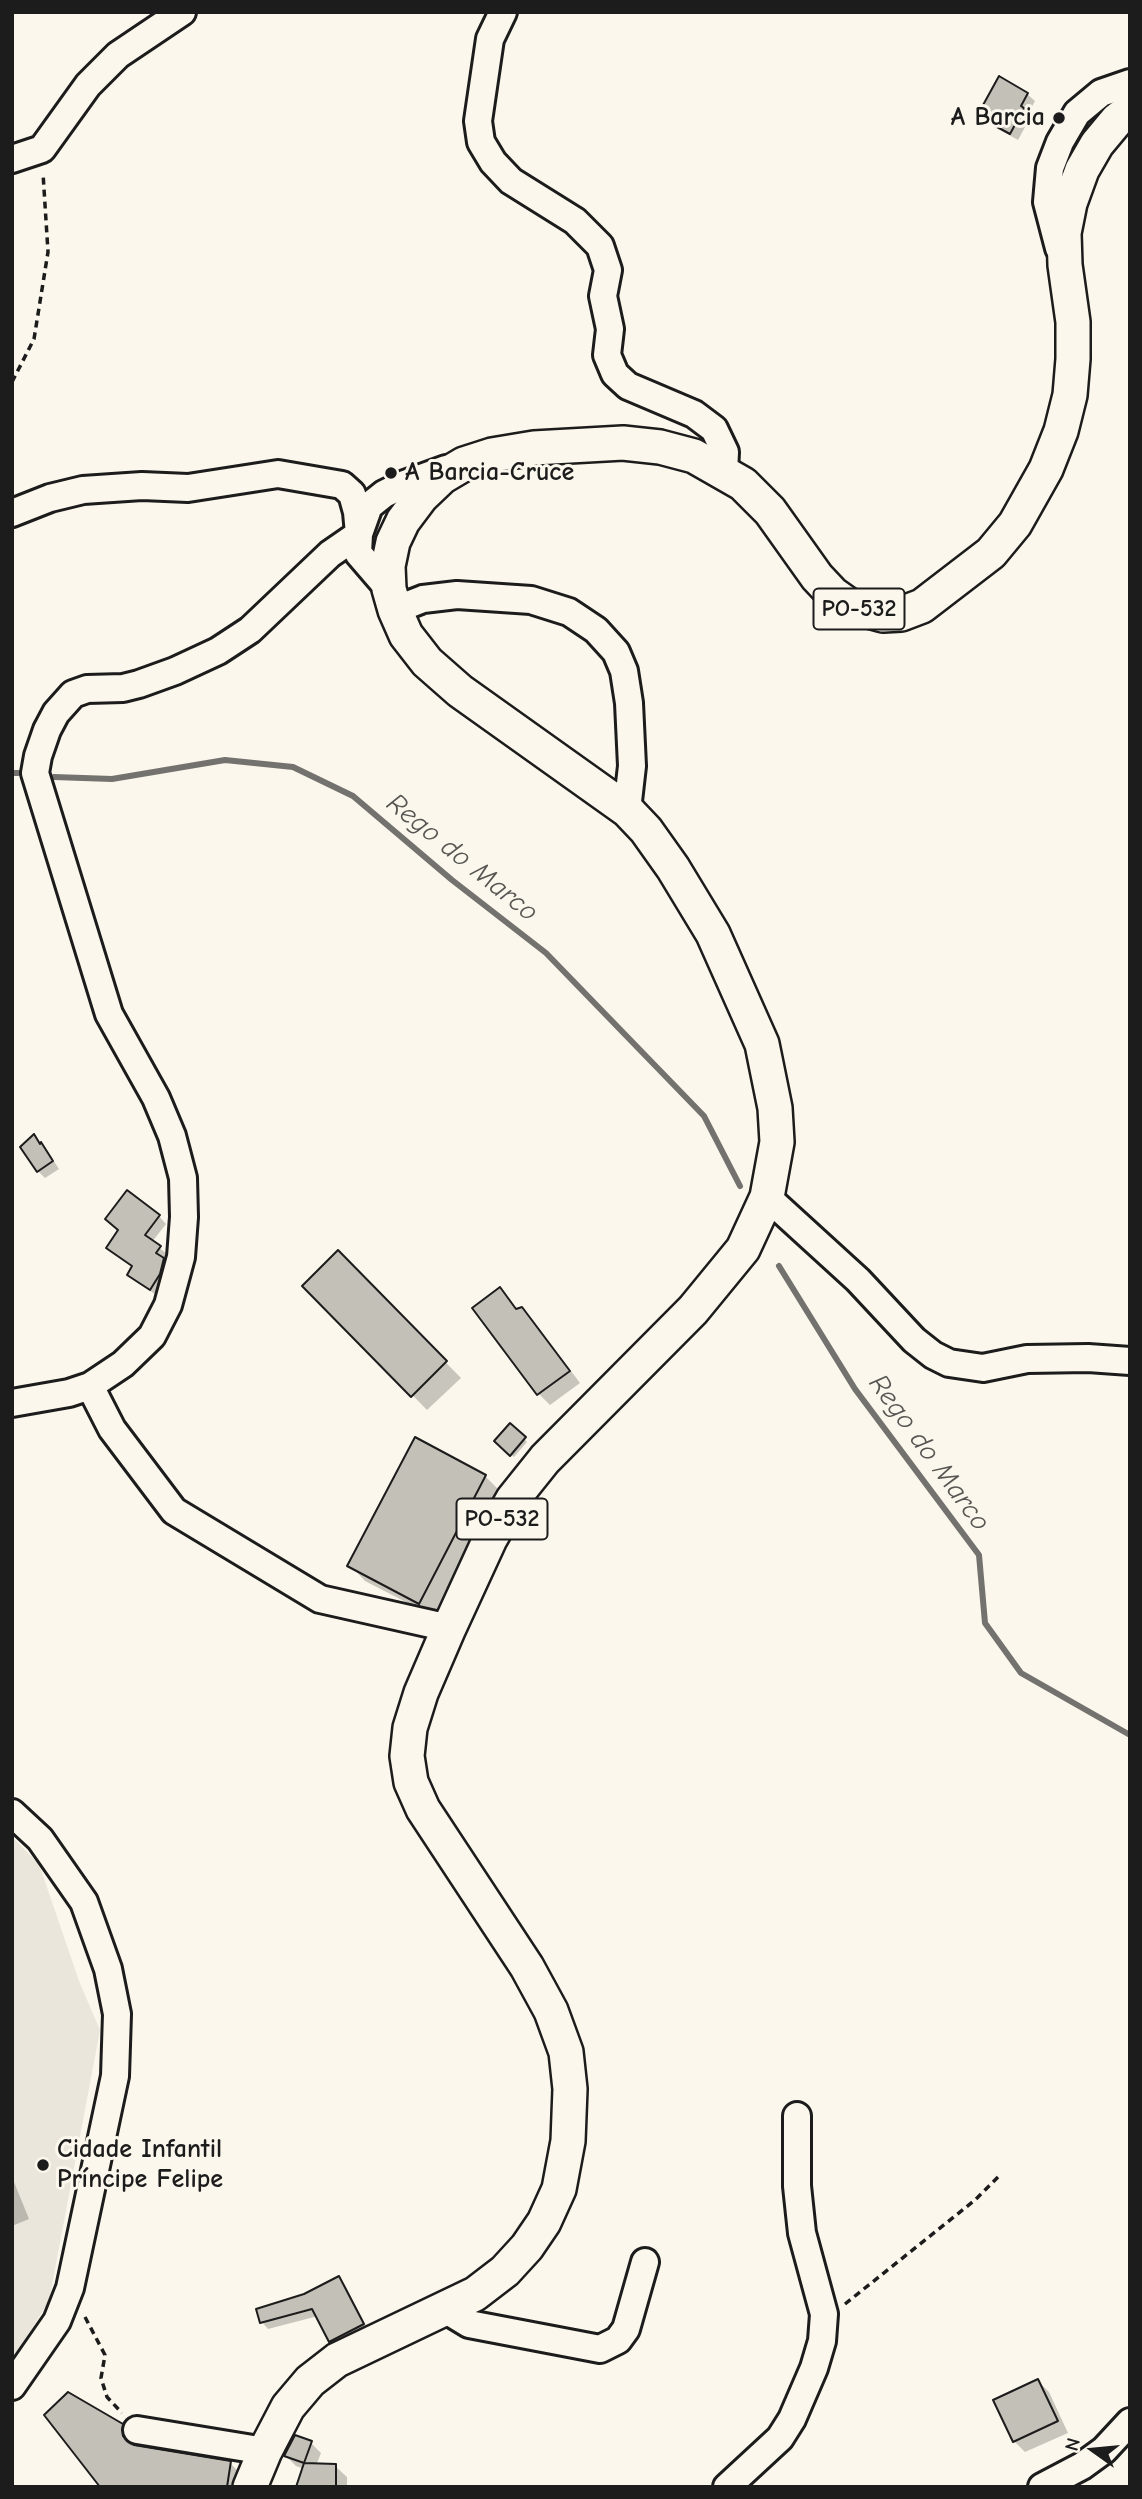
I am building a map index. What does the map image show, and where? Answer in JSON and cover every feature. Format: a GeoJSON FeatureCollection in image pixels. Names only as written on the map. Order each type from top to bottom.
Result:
{"type":"FeatureCollection","features":[{"type":"Feature","properties":{"kind":"main road","name":"PO-532"},"geometry":{"type":"LineString","coordinates":[[250,2487],[288,2407],[310,2381],[337,2360],[475,2294],[505,2271],[527,2248],[544,2222],[559,2189],[568,2141],[570,2089],[566,2052],[551,2011],[527,1967],[442,1842],[423,1809],[411,1782],[407,1756],[410,1728],[421,1693],[449,1628],[490,1539],[513,1499],[544,1459],[720,1280],[743,1249],[767,1197],[777,1142],[775,1108],[762,1044],[713,934],[673,868],[646,830],[627,810],[460,691],[435,669],[406,635],[392,599],[388,566],[393,542],[403,521],[421,496],[442,477],[464,464],[492,455],[534,448],[624,443],[660,447],[694,456],[743,484],[770,511],[817,577],[833,594],[850,606],[883,615],[901,614],[922,606],[991,553],[1015,524],[1046,469],[1061,431],[1070,395],[1073,322],[1065,265],[1066,223],[1070,203],[1082,170],[1097,144],[1130,110]]}},
{"type":"Feature","properties":{"kind":"street"},"geometry":{"type":"LineString","coordinates":[[12,159],[42,149],[88,85],[118,55],[182,12]]}},
{"type":"Feature","properties":{"kind":"street"},"geometry":{"type":"LineString","coordinates":[[503,12],[490,39],[478,121],[481,142],[493,162],[511,181],[575,221],[600,246],[608,270],[603,296],[610,329],[607,355],[615,374],[628,386],[694,414],[714,429],[725,452],[724,472]]}},
{"type":"Feature","properties":{"kind":"street"},"geometry":{"type":"LineString","coordinates":[[1065,265],[1047,202],[1050,168],[1060,142],[1077,113],[1101,93],[1130,83]]}},
{"type":"Feature","properties":{"kind":"street"},"geometry":{"type":"LineString","coordinates":[[12,1403],[90,1386],[123,1364],[152,1336],[168,1306],[181,1257],[184,1217],[183,1178],[172,1136],[156,1098],[109,1014],[35,773],[38,756],[56,713],[73,694],[87,689],[123,688],[139,684],[176,671],[218,651],[250,630],[330,554],[359,534],[369,506],[384,494],[436,472],[464,464]]}},
{"type":"Feature","properties":{"kind":"street"},"geometry":{"type":"LineString","coordinates":[[12,513],[50,498],[83,490],[142,486],[188,488],[278,474],[342,485],[352,494],[357,512],[358,553],[392,599],[457,595],[531,600],[569,612],[596,630],[616,652],[626,682],[629,703],[632,766],[627,810]]}},
{"type":"Feature","properties":{"kind":"street"},"geometry":{"type":"LineString","coordinates":[[767,1197],[858,1280],[914,1340],[933,1355],[949,1363],[983,1368],[1027,1359],[1130,1361]]}},
{"type":"Feature","properties":{"kind":"street"},"geometry":{"type":"LineString","coordinates":[[90,1386],[112,1429],[174,1511],[320,1599],[449,1628]]}},
{"type":"Feature","properties":{"kind":"street"},"geometry":{"type":"LineString","coordinates":[[12,1813],[40,1839],[83,1902],[108,1969],[117,2014],[115,2076],[70,2288],[57,2321],[12,2386]]}},
{"type":"Feature","properties":{"kind":"street"},"geometry":{"type":"LineString","coordinates":[[727,2487],[780,2438],[792,2419],[814,2368],[822,2341],[824,2314],[802,2233],[797,2186],[797,2116]]}},
{"type":"Feature","properties":{"kind":"street"},"geometry":{"type":"LineString","coordinates":[[446,2310],[469,2324],[600,2349],[618,2340],[626,2329],[645,2262]]}},
{"type":"Feature","properties":{"kind":"street"},"geometry":{"type":"LineString","coordinates":[[1042,2487],[1082,2466],[1104,2450],[1130,2422]]}},
{"type":"Feature","properties":{"kind":"street"},"geometry":{"type":"LineString","coordinates":[[137,2430],[265,2451]]}},
{"type":"Feature","properties":{"kind":"path"},"geometry":{"type":"LineString","coordinates":[[12,382],[34,339],[48,252],[42,149]]}},
{"type":"Feature","properties":{"kind":"path"},"geometry":{"type":"LineString","coordinates":[[824,2314],[848,2303],[872,2285],[975,2200],[999,2176]]}},
{"type":"Feature","properties":{"kind":"path"},"geometry":{"type":"LineString","coordinates":[[70,2288],[105,2355],[101,2378],[107,2397],[137,2430]]}},
{"type":"Feature","properties":{"kind":"shaded area","name":"Cidade Infantil Príncipe Felipe"},"geometry":{"type":"Polygon","coordinates":[[[12,1837],[39,1864],[79,1981],[100,2030],[49,2301],[12,2360],[12,1837]]]}},
{"type":"Feature","properties":{"kind":"building"},"geometry":{"type":"Polygon","coordinates":[[[999,76],[1028,93],[1021,106],[1024,108],[1010,134],[977,116],[999,76]]]}},
{"type":"Feature","properties":{"kind":"building"},"geometry":{"type":"Polygon","coordinates":[[[34,1134],[53,1161],[37,1172],[20,1147],[34,1134]]]}},
{"type":"Feature","properties":{"kind":"building"},"geometry":{"type":"Polygon","coordinates":[[[127,1190],[160,1215],[145,1235],[161,1246],[156,1253],[164,1258],[160,1274],[150,1290],[127,1275],[132,1266],[106,1248],[118,1230],[105,1219],[127,1190]]]}},
{"type":"Feature","properties":{"kind":"building"},"geometry":{"type":"Polygon","coordinates":[[[338,1250],[447,1361],[411,1397],[302,1286],[338,1250]]]}},
{"type":"Feature","properties":{"kind":"building"},"geometry":{"type":"Polygon","coordinates":[[[500,1287],[516,1309],[522,1307],[570,1371],[537,1395],[472,1308],[500,1287]]]}},
{"type":"Feature","properties":{"kind":"building"},"geometry":{"type":"Polygon","coordinates":[[[510,1423],[526,1437],[510,1456],[494,1441],[510,1423]]]}},
{"type":"Feature","properties":{"kind":"building"},"geometry":{"type":"Polygon","coordinates":[[[415,1437],[486,1475],[419,1604],[347,1566],[415,1437]]]}},
{"type":"Feature","properties":{"kind":"building"},"geometry":{"type":"Polygon","coordinates":[[[339,2276],[364,2324],[329,2342],[312,2309],[260,2323],[256,2309],[304,2294],[339,2276]]]}},
{"type":"Feature","properties":{"kind":"building"},"geometry":{"type":"Polygon","coordinates":[[[1038,2379],[1058,2421],[1013,2442],[993,2400],[1038,2379]]]}},
{"type":"Feature","properties":{"kind":"building"},"geometry":{"type":"Polygon","coordinates":[[[68,2392],[123,2424],[123,2436],[134,2445],[231,2461],[227,2487],[100,2487],[44,2415],[68,2392]]]}},
{"type":"Feature","properties":{"kind":"building"},"geometry":{"type":"Polygon","coordinates":[[[295,2435],[312,2441],[304,2463],[284,2456],[295,2435]]]}},
{"type":"Feature","properties":{"kind":"building"},"geometry":{"type":"Polygon","coordinates":[[[304,2463],[336,2464],[336,2487],[296,2487],[304,2463]]]}},
{"type":"Feature","properties":{"kind":"waterway","name":"Rego do Marco"},"geometry":{"type":"LineString","coordinates":[[54,777],[112,779],[225,760],[293,767],[353,796],[452,880],[546,953],[704,1116],[740,1186]]}},
{"type":"Feature","properties":{"kind":"waterway","name":"Rego do Marco"},"geometry":{"type":"LineString","coordinates":[[12,773],[18,773]]}},
{"type":"Feature","properties":{"kind":"waterway","name":"Rego do Marco"},"geometry":{"type":"LineString","coordinates":[[779,1266],[855,1389],[979,1555],[985,1623],[1021,1673],[1130,1735]]}},
{"type":"Feature","properties":{"kind":"place","name":"A Barcia"},"geometry":{"type":"Point","coordinates":[1059,118]}},
{"type":"Feature","properties":{"kind":"place","name":"A Barcia-Cruce"},"geometry":{"type":"Point","coordinates":[391,473]}},
{"type":"Feature","properties":{"kind":"place","name":"Cidade Infantil Príncipe Felipe"},"geometry":{"type":"Point","coordinates":[43,2165]}}]}
